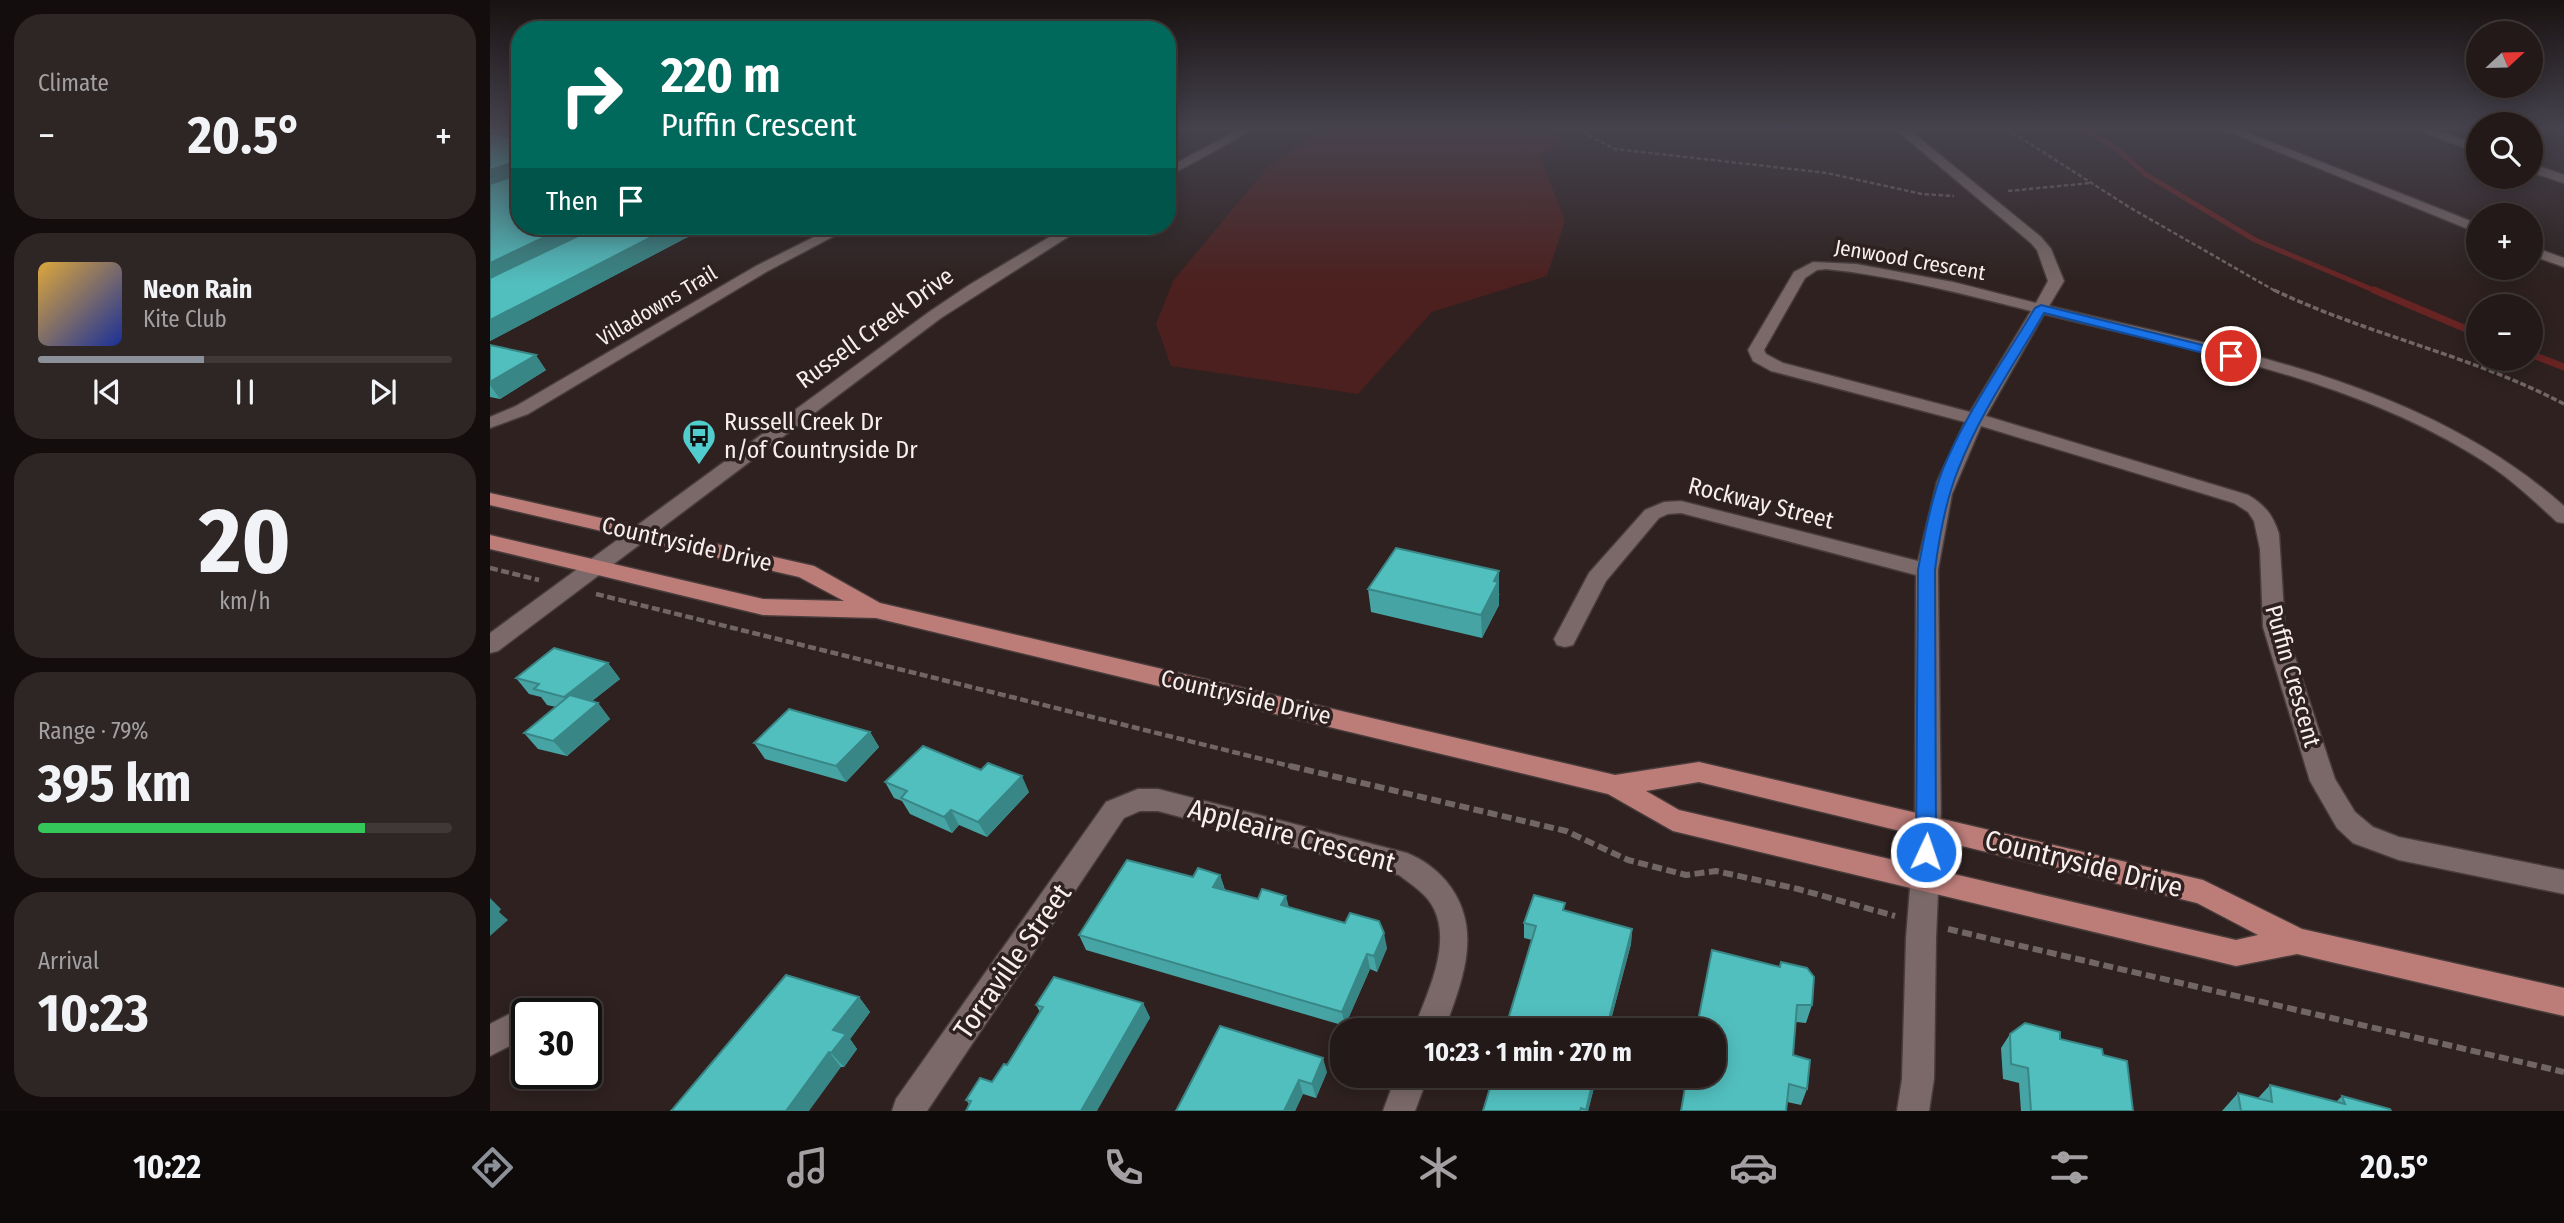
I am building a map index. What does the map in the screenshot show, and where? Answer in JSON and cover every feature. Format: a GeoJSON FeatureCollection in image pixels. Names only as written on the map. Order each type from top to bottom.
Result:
{"type":"FeatureCollection","features":[{"type":"Feature","properties":{"kind":"main road","name":"Countryside Drive"},"geometry":{"type":"LineString","coordinates":[[490,499],[806,571],[876,610]]}},
{"type":"Feature","properties":{"kind":"main road","name":"Countryside Drive"},"geometry":{"type":"LineString","coordinates":[[490,542],[763,607],[876,610],[1615,785],[1673,820],[2236,953],[2297,941]]}},
{"type":"Feature","properties":{"kind":"main road","name":"Countryside Drive"},"geometry":{"type":"LineString","coordinates":[[1615,785],[1699,772],[2203,892],[2297,941],[2564,1002]]}},
{"type":"Feature","properties":{"kind":"street"},"geometry":{"type":"LineString","coordinates":[[1913,1111],[1918,1079],[1922,923],[1928,825],[1927,570],[1941,498],[1950,470],[1976,419],[2056,281],[2044,249],[1964,181]]}},
{"type":"Feature","properties":{"kind":"street"},"geometry":{"type":"LineString","coordinates":[[2358,181],[2466,224]]}},
{"type":"Feature","properties":{"kind":"street","name":"Villadowns Trail"},"geometry":{"type":"LineString","coordinates":[[490,423],[522,410],[761,269],[828,235]]}},
{"type":"Feature","properties":{"kind":"street","name":"Russell Creek Drive"},"geometry":{"type":"LineString","coordinates":[[490,645],[935,315],[974,288],[1063,235]]}},
{"type":"Feature","properties":{"kind":"street"},"geometry":{"type":"LineString","coordinates":[[2543,255],[2564,263]]}},
{"type":"Feature","properties":{"kind":"street","name":"Jenwood Crescent"},"geometry":{"type":"LineString","coordinates":[[1976,419],[1786,370],[1766,362],[1756,350],[1798,275],[1813,266],[1856,268],[2041,308]]}},
{"type":"Feature","properties":{"kind":"street"},"geometry":{"type":"LineString","coordinates":[[2041,308],[2285,369],[2391,406],[2490,456],[2564,516]]}},
{"type":"Feature","properties":{"kind":"street","name":"Puffin Crescent"},"geometry":{"type":"LineString","coordinates":[[1976,419],[2229,495],[2258,510],[2266,522],[2270,536],[2270,604],[2274,627],[2323,781],[2346,820],[2363,835],[2399,848],[2564,882]]}},
{"type":"Feature","properties":{"kind":"street","name":"Rockway Street"},"geometry":{"type":"LineString","coordinates":[[1565,639],[1597,578],[1652,514],[1664,508],[1681,507],[1867,557],[1927,570]]}},
{"type":"Feature","properties":{"kind":"street","name":"Appleaire Crescent"},"geometry":{"type":"LineString","coordinates":[[1115,810],[1138,800],[1158,800],[1407,865],[1422,873],[1437,886],[1456,924],[1455,952],[1432,1018]]}},
{"type":"Feature","properties":{"kind":"street","name":"Torraville Street"},"geometry":{"type":"LineString","coordinates":[[908,1111],[1115,810]]}},
{"type":"Feature","properties":{"kind":"street"},"geometry":{"type":"LineString","coordinates":[[490,1041],[511,1029]]}},
{"type":"Feature","properties":{"kind":"street"},"geometry":{"type":"LineString","coordinates":[[1399,1111],[1408,1088]]}},
{"type":"Feature","properties":{"kind":"path"},"geometry":{"type":"LineString","coordinates":[[1865,181],[1933,197],[2091,183]]}},
{"type":"Feature","properties":{"kind":"path"},"geometry":{"type":"LineString","coordinates":[[2088,181],[2272,289],[2313,309],[2451,355],[2528,385],[2564,404]]}},
{"type":"Feature","properties":{"kind":"path"},"geometry":{"type":"LineString","coordinates":[[490,569],[520,575]]}},
{"type":"Feature","properties":{"kind":"path"},"geometry":{"type":"LineString","coordinates":[[607,597],[1263,760],[1566,831],[1628,860],[1686,875],[1716,871],[1798,889],[1922,923],[2564,1072]]}},
{"type":"Feature","properties":{"kind":"shaded area"},"geometry":{"type":"Polygon","coordinates":[[[1256,181],[1550,181],[1565,221],[1547,276],[1432,312],[1358,394],[1171,366],[1156,324],[1173,281],[1256,181]]]}},
{"type":"Feature","properties":{"kind":"building"},"geometry":{"type":"Polygon","coordinates":[[[511,181],[511,235],[549,235],[490,263],[490,184],[511,181]]]}},
{"type":"Feature","properties":{"kind":"building"},"geometry":{"type":"Polygon","coordinates":[[[580,235],[655,235],[490,320],[490,278],[580,235]]]}},
{"type":"Feature","properties":{"kind":"building"},"geometry":{"type":"Polygon","coordinates":[[[490,345],[536,355],[490,382],[490,345]]]}},
{"type":"Feature","properties":{"kind":"building"},"geometry":{"type":"Polygon","coordinates":[[[1396,548],[1499,571],[1494,581],[1498,582],[1481,615],[1368,589],[1396,548]]]}},
{"type":"Feature","properties":{"kind":"building"},"geometry":{"type":"Polygon","coordinates":[[[554,648],[608,663],[564,697],[534,689],[539,684],[516,678],[554,648]]]}},
{"type":"Feature","properties":{"kind":"building"},"geometry":{"type":"Polygon","coordinates":[[[570,695],[598,703],[553,741],[524,733],[570,695]]]}},
{"type":"Feature","properties":{"kind":"building"},"geometry":{"type":"Polygon","coordinates":[[[789,709],[870,732],[836,766],[754,743],[789,709]]]}},
{"type":"Feature","properties":{"kind":"building"},"geometry":{"type":"Polygon","coordinates":[[[923,746],[981,770],[988,763],[1022,776],[978,822],[951,810],[944,817],[901,798],[907,791],[885,782],[923,746]]]}},
{"type":"Feature","properties":{"kind":"building"},"geometry":{"type":"Polygon","coordinates":[[[1127,860],[1193,877],[1198,868],[1220,875],[1213,887],[1258,899],[1262,889],[1286,896],[1281,905],[1345,923],[1350,913],[1379,921],[1384,933],[1374,956],[1367,954],[1342,1012],[1079,935],[1127,860]]]}},
{"type":"Feature","properties":{"kind":"building"},"geometry":{"type":"Polygon","coordinates":[[[1534,895],[1565,903],[1563,910],[1632,929],[1609,1018],[1508,1018],[1536,926],[1524,923],[1534,895]]]}},
{"type":"Feature","properties":{"kind":"building"},"geometry":{"type":"Polygon","coordinates":[[[1712,950],[1780,967],[1781,962],[1807,968],[1814,977],[1812,1005],[1797,1005],[1793,1055],[1810,1060],[1807,1089],[1789,1084],[1786,1111],[1681,1111],[1685,1088],[1726,1088],[1726,1018],[1699,1018],[1712,950]]]}},
{"type":"Feature","properties":{"kind":"building"},"geometry":{"type":"Polygon","coordinates":[[[786,975],[859,997],[833,1030],[846,1034],[831,1053],[829,1052],[786,1111],[671,1111],[786,975]]]}},
{"type":"Feature","properties":{"kind":"building"},"geometry":{"type":"Polygon","coordinates":[[[1054,977],[1143,1003],[1081,1111],[966,1111],[971,1101],[966,1100],[980,1078],[992,1082],[1004,1064],[1007,1065],[1043,1007],[1036,1005],[1054,977]]]}},
{"type":"Feature","properties":{"kind":"building"},"geometry":{"type":"Polygon","coordinates":[[[2025,1023],[2060,1032],[2060,1039],[2102,1049],[2103,1055],[2127,1061],[2133,1111],[2031,1111],[2028,1068],[2011,1064],[2010,1034],[2025,1023]]]}},
{"type":"Feature","properties":{"kind":"building"},"geometry":{"type":"Polygon","coordinates":[[[1220,1026],[1323,1058],[1312,1084],[1299,1080],[1284,1111],[1176,1111],[1220,1026]]]}},
{"type":"Feature","properties":{"kind":"building"},"geometry":{"type":"Polygon","coordinates":[[[2270,1085],[2345,1104],[2342,1096],[2391,1111],[2241,1111],[2238,1093],[2272,1102],[2270,1085]]]}},
{"type":"Feature","properties":{"kind":"building"},"geometry":{"type":"Polygon","coordinates":[[[1490,1088],[1591,1088],[1586,1110],[1483,1111],[1490,1088]]]}},
{"type":"Feature","properties":{"kind":"waterway"},"geometry":{"type":"LineString","coordinates":[[2156,181],[2255,240],[2378,292]]}},
{"type":"Feature","properties":{"kind":"waterway"},"geometry":{"type":"LineString","coordinates":[[2374,290],[2466,329]]}},
{"type":"Feature","properties":{"kind":"waterway"},"geometry":{"type":"LineString","coordinates":[[2543,359],[2564,367]]}},
{"type":"Feature","properties":{"kind":"place","name":"Russell Creek Dr n/of Countryside Dr"},"geometry":{"type":"Point","coordinates":[699,466]}},
{"type":"Feature","properties":{"kind":"route"},"geometry":{"type":"LineString","coordinates":[[1926,852],[1929,554],[1950,470],[1976,419],[2041,308],[2231,356]]}}]}
